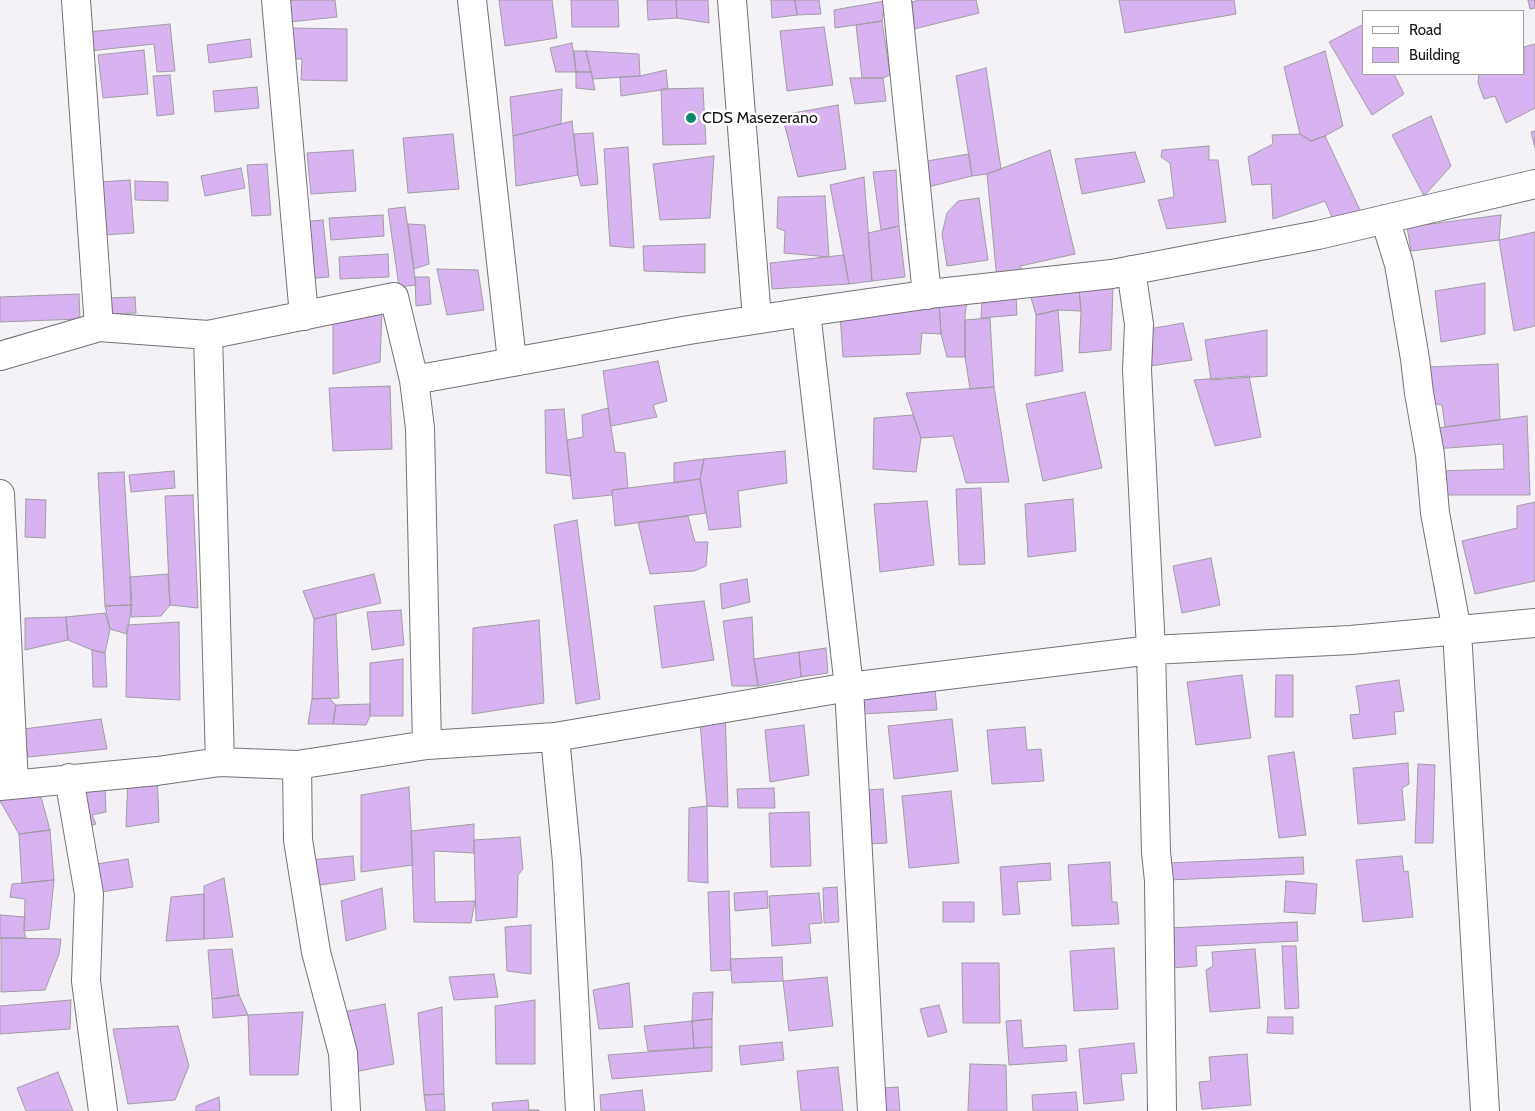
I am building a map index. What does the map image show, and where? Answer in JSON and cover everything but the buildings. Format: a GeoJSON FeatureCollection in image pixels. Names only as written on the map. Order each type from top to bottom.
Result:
{"type":"FeatureCollection","features":[{"type":"Feature","properties":{"kind":"street"},"geometry":{"type":"LineString","coordinates":[[76,0],[99,327]]}},
{"type":"Feature","properties":{"kind":"street"},"geometry":{"type":"LineString","coordinates":[[276,0],[304,316]]}},
{"type":"Feature","properties":{"kind":"street"},"geometry":{"type":"LineString","coordinates":[[472,0],[512,361]]}},
{"type":"Feature","properties":{"kind":"street"},"geometry":{"type":"LineString","coordinates":[[732,0],[756,319]]}},
{"type":"Feature","properties":{"kind":"street"},"geometry":{"type":"LineString","coordinates":[[897,0],[927,295]]}},
{"type":"Feature","properties":{"kind":"street"},"geometry":{"type":"LineString","coordinates":[[414,380],[756,319],[981,288],[1112,274],[1318,235],[1535,184]]}},
{"type":"Feature","properties":{"kind":"street"},"geometry":{"type":"LineString","coordinates":[[1385,219],[1399,264],[1415,359],[1418,393],[1430,455],[1434,513],[1457,632],[1485,1111]]}},
{"type":"Feature","properties":{"kind":"street"},"geometry":{"type":"LineString","coordinates":[[1131,270],[1139,324],[1136,370],[1151,650],[1156,852],[1159,898],[1162,1111]]}},
{"type":"Feature","properties":{"kind":"street"},"geometry":{"type":"LineString","coordinates":[[0,356],[99,327],[208,335],[394,296],[414,380],[420,428],[427,745]]}},
{"type":"Feature","properties":{"kind":"street"},"geometry":{"type":"LineString","coordinates":[[806,312],[848,687],[872,1111]]}},
{"type":"Feature","properties":{"kind":"street"},"geometry":{"type":"LineString","coordinates":[[208,335],[220,762]]}},
{"type":"Feature","properties":{"kind":"street"},"geometry":{"type":"LineString","coordinates":[[0,494],[7,785],[157,771],[220,762],[297,765],[427,745],[555,737],[848,687],[1151,650],[1351,640],[1535,624]]}},
{"type":"Feature","properties":{"kind":"street"},"geometry":{"type":"LineString","coordinates":[[555,737],[567,862],[580,1111]]}},
{"type":"Feature","properties":{"kind":"street"},"geometry":{"type":"LineString","coordinates":[[297,765],[298,840],[316,952],[343,1053],[346,1111]]}},
{"type":"Feature","properties":{"kind":"street"},"geometry":{"type":"LineString","coordinates":[[69,778],[89,894],[86,981],[103,1111]]}},
{"type":"Feature","properties":{"kind":"place","name":"CDS Masezerano"},"geometry":{"type":"Point","coordinates":[691,118]}}]}
